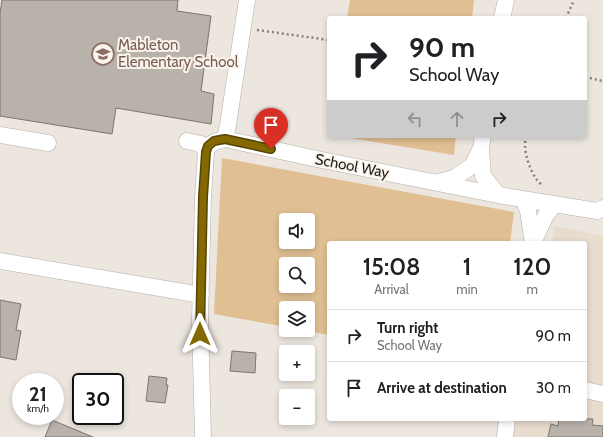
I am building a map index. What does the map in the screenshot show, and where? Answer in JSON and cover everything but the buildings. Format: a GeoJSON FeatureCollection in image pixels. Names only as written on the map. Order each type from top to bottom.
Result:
{"type":"FeatureCollection","features":[{"type":"Feature","properties":{"kind":"street"},"geometry":{"type":"LineString","coordinates":[[203,437],[201,404],[201,295],[203,197],[207,149],[214,141],[225,139],[247,0]]}},
{"type":"Feature","properties":{"kind":"street"},"geometry":{"type":"LineString","coordinates":[[502,16],[506,0]]}},
{"type":"Feature","properties":{"kind":"street"},"geometry":{"type":"LineString","coordinates":[[0,135],[48,143]]}},
{"type":"Feature","properties":{"kind":"street","name":"School Way"},"geometry":{"type":"LineString","coordinates":[[225,139],[498,195],[597,211],[603,208]]}},
{"type":"Feature","properties":{"kind":"street"},"geometry":{"type":"LineString","coordinates":[[187,141],[201,144],[207,149]]}},
{"type":"Feature","properties":{"kind":"street"},"geometry":{"type":"LineString","coordinates":[[434,182],[454,178],[472,166],[482,142]]}},
{"type":"Feature","properties":{"kind":"street"},"geometry":{"type":"LineString","coordinates":[[482,142],[483,176],[498,195]]}},
{"type":"Feature","properties":{"kind":"street"},"geometry":{"type":"LineString","coordinates":[[523,199],[528,211],[533,241]]}},
{"type":"Feature","properties":{"kind":"street"},"geometry":{"type":"LineString","coordinates":[[534,241],[546,215],[554,205]]}},
{"type":"Feature","properties":{"kind":"street"},"geometry":{"type":"LineString","coordinates":[[0,261],[201,295]]}},
{"type":"Feature","properties":{"kind":"street"},"geometry":{"type":"LineString","coordinates":[[587,390],[603,394]]}},
{"type":"Feature","properties":{"kind":"street"},"geometry":{"type":"LineString","coordinates":[[505,437],[507,421]]}},
{"type":"Feature","properties":{"kind":"path"},"geometry":{"type":"LineString","coordinates":[[567,16],[574,0]]}},
{"type":"Feature","properties":{"kind":"path"},"geometry":{"type":"LineString","coordinates":[[243,28],[327,40]]}},
{"type":"Feature","properties":{"kind":"path"},"geometry":{"type":"LineString","coordinates":[[587,77],[603,81]]}},
{"type":"Feature","properties":{"kind":"path"},"geometry":{"type":"LineString","coordinates":[[526,138],[526,152],[530,166],[541,185],[542,193]]}},
{"type":"Feature","properties":{"kind":"shaded area"},"geometry":{"type":"Polygon","coordinates":[[[350,0],[474,0],[472,16],[347,16],[350,0]]]}},
{"type":"Feature","properties":{"kind":"shaded area"},"geometry":{"type":"Polygon","coordinates":[[[350,138],[456,138],[454,155],[350,138]]]}},
{"type":"Feature","properties":{"kind":"shaded area"},"geometry":{"type":"Polygon","coordinates":[[[222,158],[514,212],[510,241],[327,241],[327,335],[315,333],[315,301],[279,301],[279,326],[214,314],[222,158]]]}},
{"type":"Feature","properties":{"kind":"shaded area"},"geometry":{"type":"Polygon","coordinates":[[[555,226],[603,236],[603,437],[504,437],[508,421],[587,421],[587,241],[551,241],[555,226]]]}},
{"type":"Feature","properties":{"kind":"place","name":"Mableton Elementary School"},"geometry":{"type":"Point","coordinates":[103,54]}},
{"type":"Feature","properties":{"kind":"route"},"geometry":{"type":"LineString","coordinates":[[200,334],[203,197],[206,152],[208,146],[214,141],[225,139],[271,149]]}}]}
